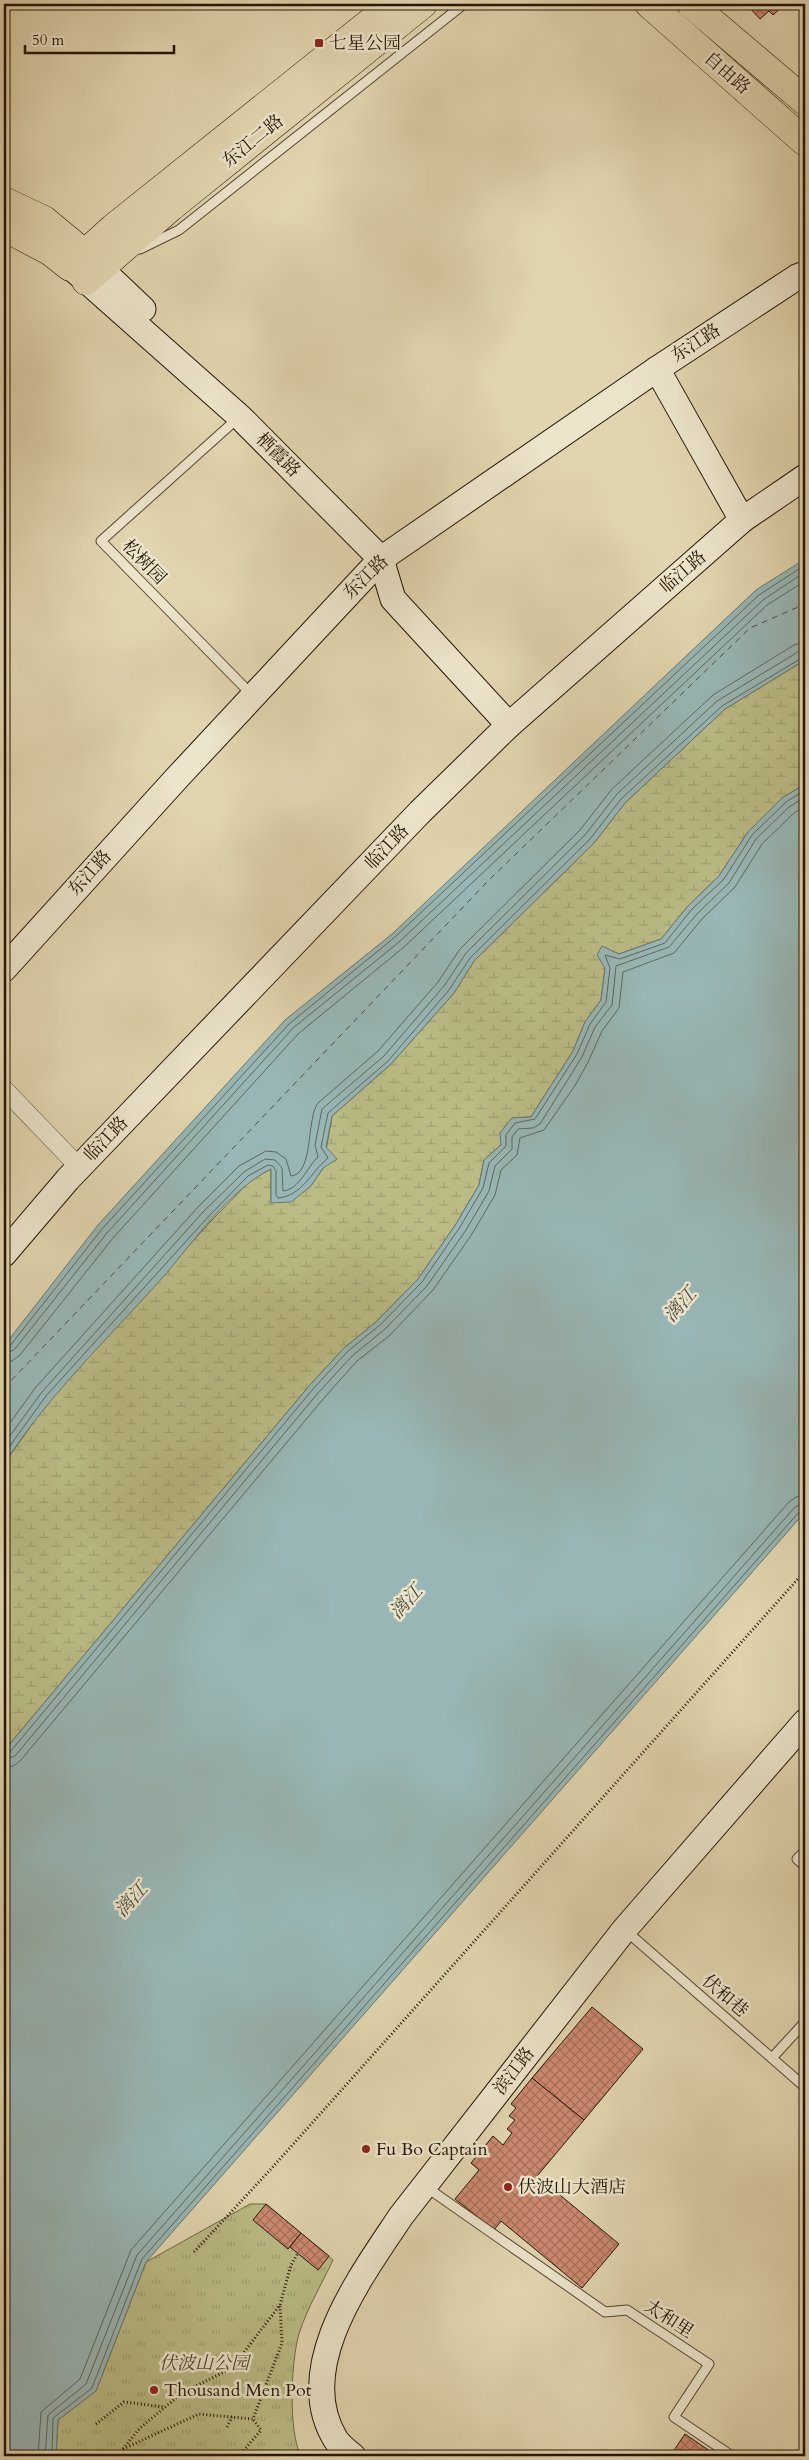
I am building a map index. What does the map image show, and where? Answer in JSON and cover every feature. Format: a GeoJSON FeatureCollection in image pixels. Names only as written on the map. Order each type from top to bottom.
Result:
{"type":"FeatureCollection","features":[{"type":"Feature","properties":{"kind":"main road","name":"东江二路"},"geometry":{"type":"LineString","coordinates":[[85,267],[392,4]]}},
{"type":"Feature","properties":{"kind":"main road","name":"东江二路"},"geometry":{"type":"LineString","coordinates":[[85,267],[171,207],[423,4]]}},
{"type":"Feature","properties":{"kind":"main road","name":"自由路"},"geometry":{"type":"LineString","coordinates":[[649,4],[805,142]]}},
{"type":"Feature","properties":{"kind":"main road","name":"自由路"},"geometry":{"type":"LineString","coordinates":[[691,4],[805,102]]}},
{"type":"Feature","properties":{"kind":"main road","name":"栖霞路"},"geometry":{"type":"LineString","coordinates":[[4,202],[44,220],[85,267]]}},
{"type":"Feature","properties":{"kind":"main road","name":"栖霞路"},"geometry":{"type":"LineString","coordinates":[[4,227],[51,252],[85,267]]}},
{"type":"Feature","properties":{"kind":"street","name":"栖霞路"},"geometry":{"type":"LineString","coordinates":[[85,267],[240,417],[387,555]]}},
{"type":"Feature","properties":{"kind":"street","name":"栖霞路"},"geometry":{"type":"LineString","coordinates":[[85,267],[387,555],[393,599],[509,725]]}},
{"type":"Feature","properties":{"kind":"street","name":"东江路"},"geometry":{"type":"LineString","coordinates":[[4,969],[252,696],[387,555],[802,269]]}},
{"type":"Feature","properties":{"kind":"street"},"geometry":{"type":"LineString","coordinates":[[656,369],[742,520]]}},
{"type":"Feature","properties":{"kind":"street","name":"临江路"},"geometry":{"type":"LineString","coordinates":[[4,1254],[79,1167],[420,812],[509,725],[742,520],[805,478]]}},
{"type":"Feature","properties":{"kind":"street"},"geometry":{"type":"LineString","coordinates":[[4,1089],[79,1167]]}},
{"type":"Feature","properties":{"kind":"street","name":"滨江路"},"geometry":{"type":"LineString","coordinates":[[352,2456],[337,2441],[323,2410],[321,2382],[327,2347],[340,2316],[370,2264],[401,2216],[624,1930],[805,1722]]}},
{"type":"Feature","properties":{"kind":"lane"},"geometry":{"type":"LineString","coordinates":[[85,267],[179,230],[464,4]]}},
{"type":"Feature","properties":{"kind":"lane","name":"松树园"},"geometry":{"type":"LineString","coordinates":[[240,417],[101,542],[252,696]]}},
{"type":"Feature","properties":{"kind":"lane"},"geometry":{"type":"LineString","coordinates":[[805,1851],[797,1859],[805,1866]]}},
{"type":"Feature","properties":{"kind":"lane","name":"伏和巷"},"geometry":{"type":"LineString","coordinates":[[624,1930],[805,2087]]}},
{"type":"Feature","properties":{"kind":"lane"},"geometry":{"type":"LineString","coordinates":[[772,2058],[805,2022]]}},
{"type":"Feature","properties":{"kind":"lane","name":"太和里"},"geometry":{"type":"LineString","coordinates":[[425,2186],[605,2312],[627,2310],[709,2364],[674,2417],[732,2456]]}},
{"type":"Feature","properties":{"kind":"path"},"geometry":{"type":"LineString","coordinates":[[194,2252],[271,2169],[805,1571]]}},
{"type":"Feature","properties":{"kind":"path"},"geometry":{"type":"LineString","coordinates":[[253,2419],[282,2343],[280,2305],[291,2264],[298,2253]]}},
{"type":"Feature","properties":{"kind":"path"},"geometry":{"type":"LineString","coordinates":[[239,2456],[261,2430],[253,2419],[199,2414],[123,2450],[140,2428],[182,2393],[232,2368],[280,2305]]}},
{"type":"Feature","properties":{"kind":"path"},"geometry":{"type":"LineString","coordinates":[[96,2424],[124,2402],[164,2408]]}},
{"type":"Feature","properties":{"kind":"path"},"geometry":{"type":"LineString","coordinates":[[227,2427],[232,2417]]}},
{"type":"Feature","properties":{"kind":"green space"},"geometry":{"type":"Polygon","coordinates":[[[805,660],[805,784],[782,798],[748,832],[719,876],[688,906],[661,939],[619,954],[602,947],[605,968],[601,1000],[585,1022],[573,1051],[531,1117],[512,1118],[501,1145],[484,1160],[479,1185],[456,1224],[418,1279],[376,1322],[344,1348],[309,1386],[4,1751],[4,1464],[50,1399],[212,1220],[251,1180],[271,1169],[271,1203],[311,1186],[323,1168],[332,1116],[391,1064],[454,993],[474,961],[594,843],[625,803],[725,709],[805,660]]]}},
{"type":"Feature","properties":{"kind":"green space","name":"伏波山公园"},"geometry":{"type":"Polygon","coordinates":[[[250,2204],[266,2204],[333,2260],[306,2315],[296,2346],[292,2396],[294,2430],[301,2456],[56,2456],[58,2420],[96,2391],[146,2262],[250,2204]]]}},
{"type":"Feature","properties":{"kind":"water"},"geometry":{"type":"Polygon","coordinates":[[[805,559],[805,660],[725,709],[625,803],[594,843],[474,961],[454,993],[391,1064],[332,1116],[326,1147],[337,1159],[323,1168],[311,1186],[291,1202],[271,1203],[271,1169],[241,1190],[213,1217],[164,1276],[60,1390],[4,1464],[4,1346],[98,1225],[285,1020],[392,934],[756,590],[805,559]]]}},
{"type":"Feature","properties":{"kind":"water","name":"漓江"},"geometry":{"type":"Polygon","coordinates":[[[805,784],[805,1512],[146,2262],[96,2391],[58,2420],[56,2456],[4,2456],[4,1751],[309,1386],[344,1348],[376,1322],[418,1279],[456,1224],[479,1185],[484,1160],[501,1145],[500,1133],[512,1118],[531,1117],[573,1051],[585,1022],[601,1000],[605,968],[597,955],[602,946],[619,954],[661,939],[688,906],[719,876],[748,832],[782,798],[805,784]]]}},
{"type":"Feature","properties":{"kind":"building"},"geometry":{"type":"Polygon","coordinates":[[[746,4],[785,4],[773,15],[769,11],[760,19],[746,4]]]}},
{"type":"Feature","properties":{"kind":"building"},"geometry":{"type":"Polygon","coordinates":[[[592,2007],[643,2049],[584,2120],[532,2078],[592,2007]]]}},
{"type":"Feature","properties":{"kind":"building","name":"伏波山大酒店"},"geometry":{"type":"Polygon","coordinates":[[[532,2078],[584,2120],[537,2176],[619,2244],[582,2288],[501,2221],[494,2230],[455,2199],[479,2170],[471,2163],[493,2136],[503,2145],[512,2133],[507,2129],[515,2120],[509,2116],[516,2108],[511,2104],[532,2078]]]}},
{"type":"Feature","properties":{"kind":"building"},"geometry":{"type":"Polygon","coordinates":[[[266,2204],[301,2233],[288,2249],[253,2220],[266,2204]]]}},
{"type":"Feature","properties":{"kind":"building"},"geometry":{"type":"Polygon","coordinates":[[[301,2233],[329,2256],[318,2270],[290,2247],[301,2233]]]}},
{"type":"Feature","properties":{"kind":"building"},"geometry":{"type":"Polygon","coordinates":[[[685,2434],[717,2456],[670,2456],[685,2434]]]}},
{"type":"Feature","properties":{"kind":"ferry route"},"geometry":{"type":"LineString","coordinates":[[4,1388],[489,880],[750,628],[805,604]]}},
{"type":"Feature","properties":{"kind":"place","name":"七星公园"},"geometry":{"type":"Point","coordinates":[319,43]}},
{"type":"Feature","properties":{"kind":"place","name":"Fu Bo Captain"},"geometry":{"type":"Point","coordinates":[366,2149]}},
{"type":"Feature","properties":{"kind":"place","name":"伏波山大酒店"},"geometry":{"type":"Point","coordinates":[508,2187]}},
{"type":"Feature","properties":{"kind":"place","name":"Thousand Men Pot"},"geometry":{"type":"Point","coordinates":[154,2390]}}]}
